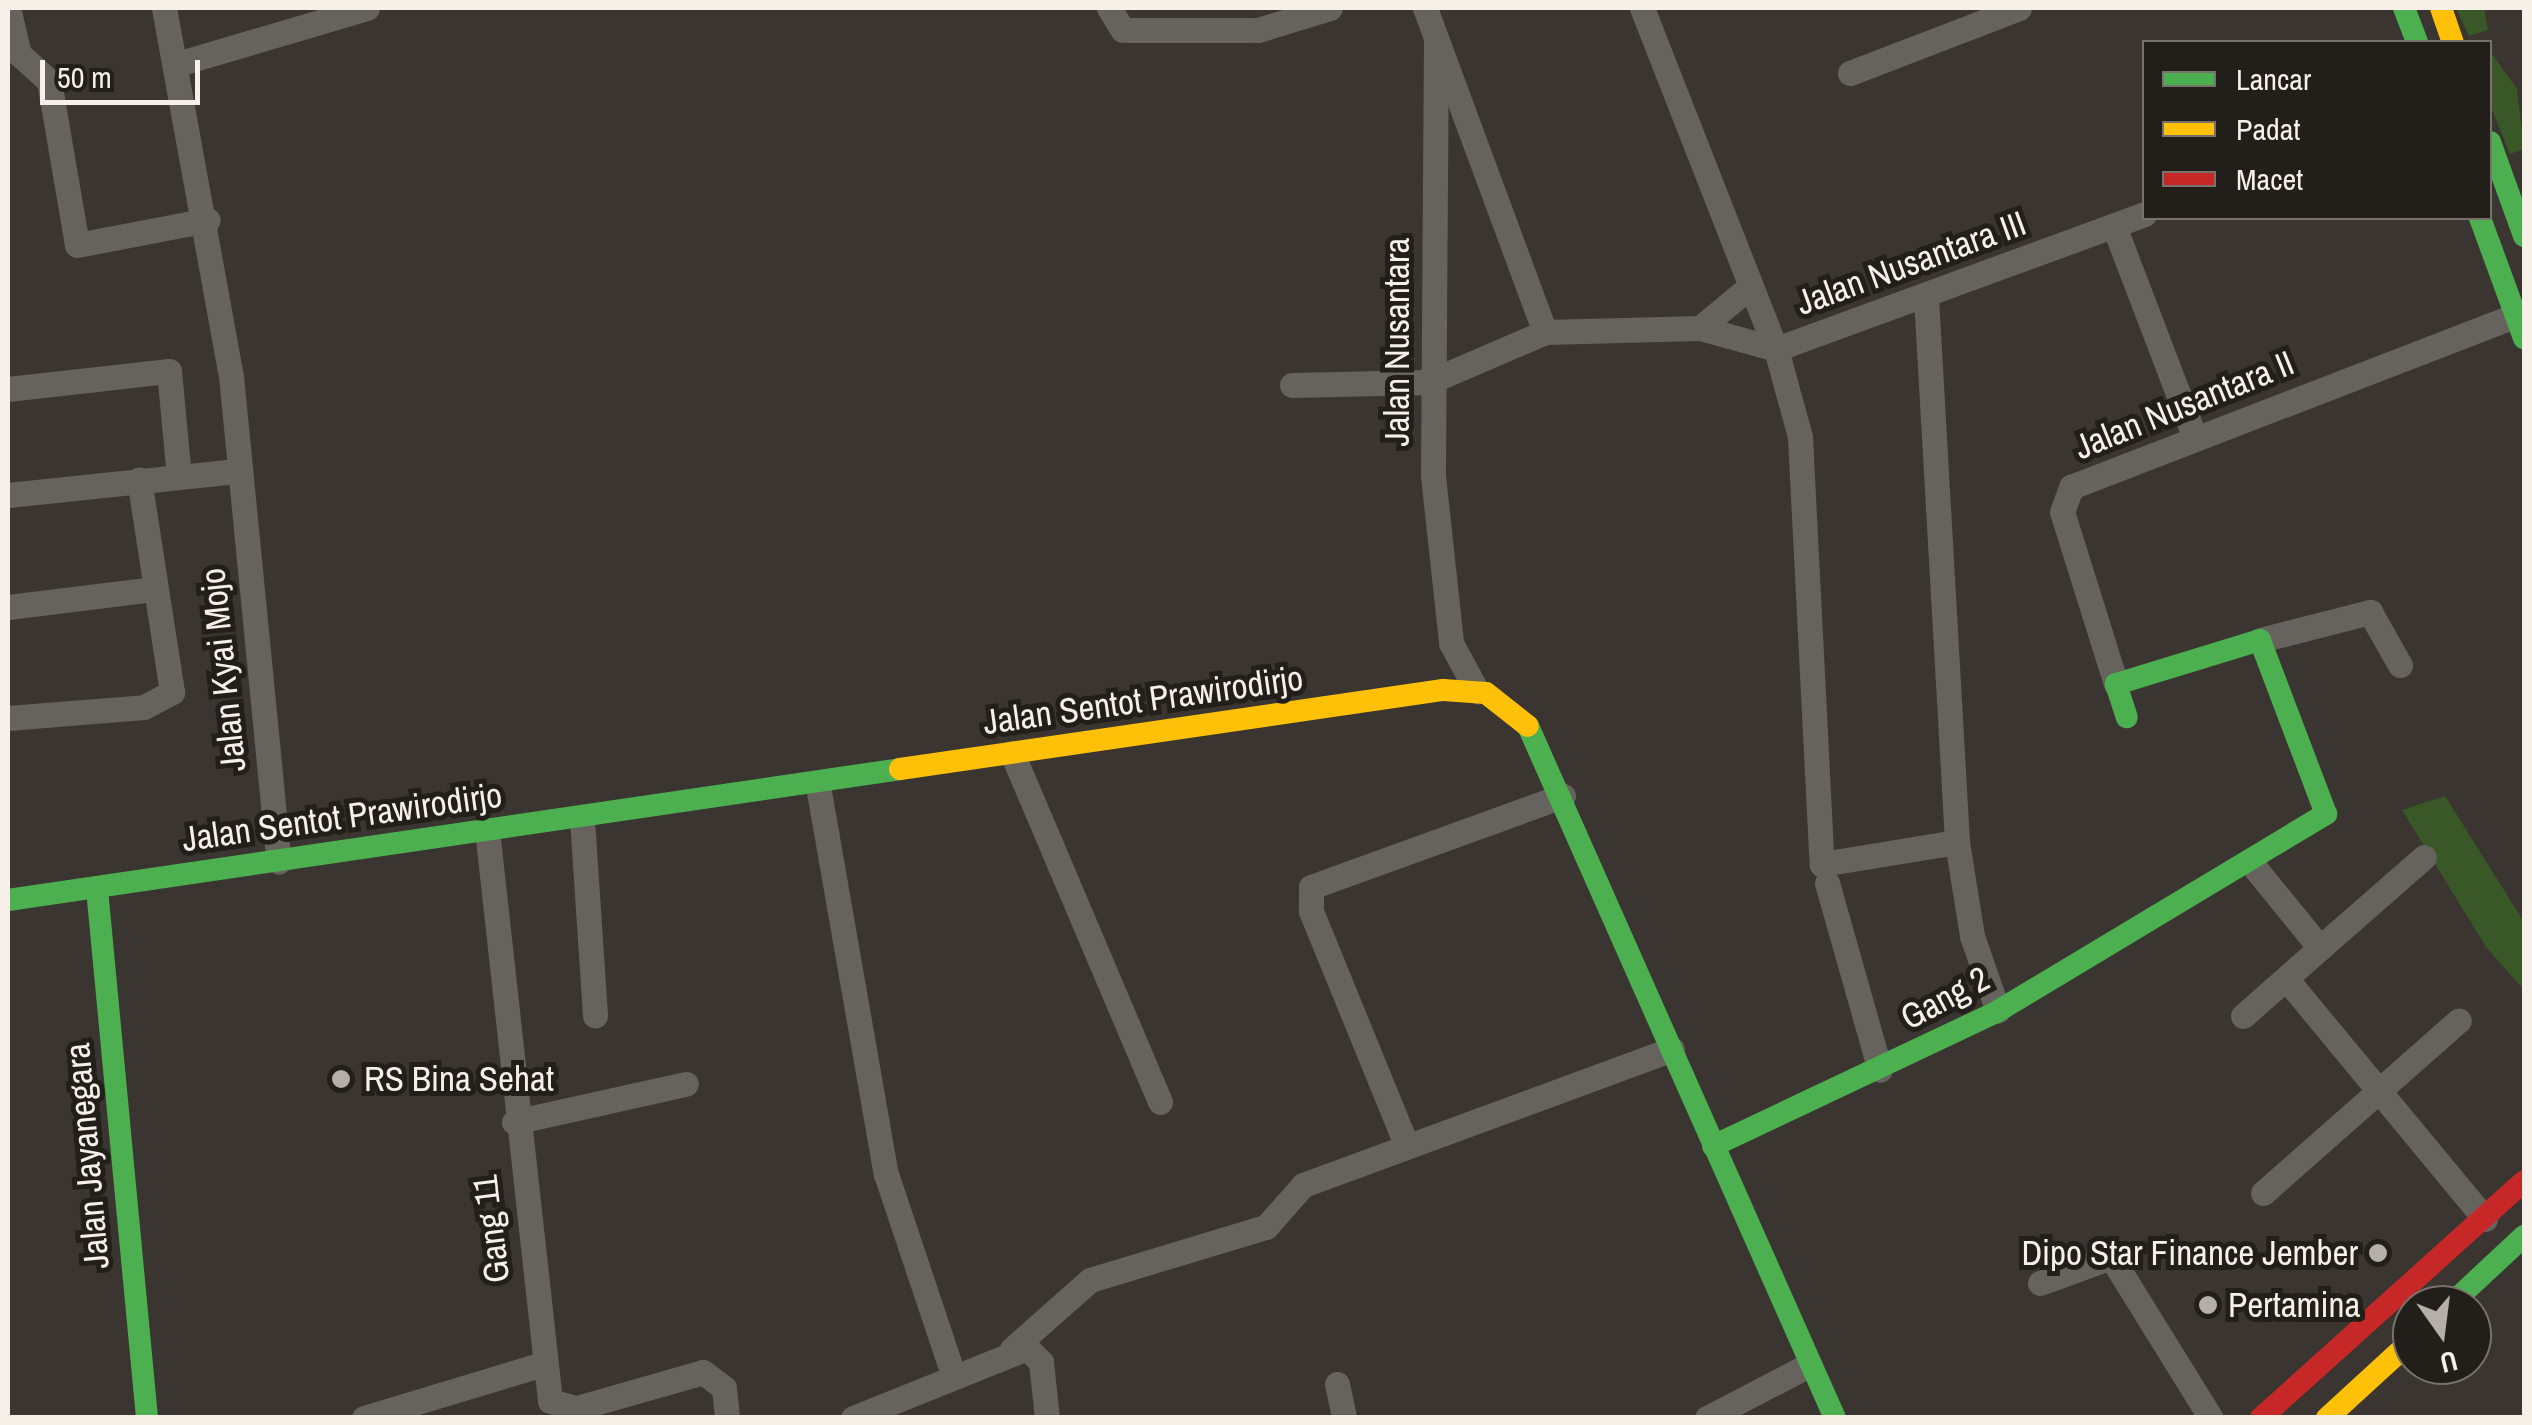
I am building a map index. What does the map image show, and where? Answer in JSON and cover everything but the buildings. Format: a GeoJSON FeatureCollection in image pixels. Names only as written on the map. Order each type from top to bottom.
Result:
{"type":"FeatureCollection","features":[{"type":"Feature","properties":{"kind":"main road"},"geometry":{"type":"LineString","coordinates":[[2404,8],[2416,40]]}},
{"type":"Feature","properties":{"kind":"main road"},"geometry":{"type":"LineString","coordinates":[[2441,8],[2451,40]]}},
{"type":"Feature","properties":{"kind":"main road"},"geometry":{"type":"LineString","coordinates":[[2492,148],[2524,236]]}},
{"type":"Feature","properties":{"kind":"main road"},"geometry":{"type":"LineString","coordinates":[[2481,220],[2520,327]]}},
{"type":"Feature","properties":{"kind":"main road"},"geometry":{"type":"LineString","coordinates":[[2126,716],[2116,684],[2260,640]]}},
{"type":"Feature","properties":{"kind":"main road","name":"Gang 2"},"geometry":{"type":"LineString","coordinates":[[1713,1146],[1998,1011],[2316,826],[2329,807],[2260,640]]}},
{"type":"Feature","properties":{"kind":"main road","name":"Jalan Sentot Prawirodirjo"},"geometry":{"type":"LineString","coordinates":[[8,900],[818,786],[1012,753],[1443,690],[1477,691]]}},
{"type":"Feature","properties":{"kind":"main road"},"geometry":{"type":"LineString","coordinates":[[1477,691],[1528,724],[1564,796],[1713,1146],[1835,1418]]}},
{"type":"Feature","properties":{"kind":"main road","name":"Jalan Jayanegara"},"geometry":{"type":"LineString","coordinates":[[97,889],[147,1418]]}},
{"type":"Feature","properties":{"kind":"main road"},"geometry":{"type":"LineString","coordinates":[[2261,1418],[2524,1181]]}},
{"type":"Feature","properties":{"kind":"main road"},"geometry":{"type":"LineString","coordinates":[[2472,1285],[2524,1238]]}},
{"type":"Feature","properties":{"kind":"main road"},"geometry":{"type":"LineString","coordinates":[[2327,1418],[2392,1358]]}},
{"type":"Feature","properties":{"kind":"street"},"geometry":{"type":"LineString","coordinates":[[8,8],[20,54],[49,81],[76,245],[208,220]]}},
{"type":"Feature","properties":{"kind":"street","name":"Jalan Kyai Mojo"},"geometry":{"type":"LineString","coordinates":[[164,8],[208,220],[279,862]]}},
{"type":"Feature","properties":{"kind":"street"},"geometry":{"type":"LineString","coordinates":[[177,64],[367,8]]}},
{"type":"Feature","properties":{"kind":"street"},"geometry":{"type":"LineString","coordinates":[[1109,8],[1122,30],[1272,28],[1330,8]]}},
{"type":"Feature","properties":{"kind":"street"},"geometry":{"type":"LineString","coordinates":[[1426,8],[1546,332]]}},
{"type":"Feature","properties":{"kind":"street"},"geometry":{"type":"LineString","coordinates":[[1642,8],[1748,288],[1774,346],[1800,436],[1822,864],[1958,842]]}},
{"type":"Feature","properties":{"kind":"street"},"geometry":{"type":"LineString","coordinates":[[1850,73],[2019,8]]}},
{"type":"Feature","properties":{"kind":"street","name":"Jalan Nusantara"},"geometry":{"type":"LineString","coordinates":[[1436,41],[1430,382],[1452,643]]}},
{"type":"Feature","properties":{"kind":"street","name":"Jalan Nusantara III"},"geometry":{"type":"LineString","coordinates":[[1292,385],[1430,382],[1546,332],[1700,328],[1774,346],[1926,296],[2142,215]]}},
{"type":"Feature","properties":{"kind":"street"},"geometry":{"type":"LineString","coordinates":[[2114,226],[2194,435]]}},
{"type":"Feature","properties":{"kind":"street"},"geometry":{"type":"LineString","coordinates":[[1700,328],[1748,288]]}},
{"type":"Feature","properties":{"kind":"street"},"geometry":{"type":"LineString","coordinates":[[1926,296],[1958,842],[1972,936],[1998,1011]]}},
{"type":"Feature","properties":{"kind":"street","name":"Jalan Nusantara II"},"geometry":{"type":"LineString","coordinates":[[2116,684],[2064,498],[2080,480],[2194,435],[2520,327]]}},
{"type":"Feature","properties":{"kind":"street"},"geometry":{"type":"LineString","coordinates":[[8,390],[170,371],[179,477]]}},
{"type":"Feature","properties":{"kind":"street"},"geometry":{"type":"LineString","coordinates":[[8,495],[237,471]]}},
{"type":"Feature","properties":{"kind":"street","name":"Jalan Kyai Mojo"},"geometry":{"type":"LineString","coordinates":[[13,721],[155,704],[174,683],[138,480]]}},
{"type":"Feature","properties":{"kind":"street","name":"Jalan Kyai Mojo"},"geometry":{"type":"LineString","coordinates":[[8,607],[155,589]]}},
{"type":"Feature","properties":{"kind":"street"},"geometry":{"type":"LineString","coordinates":[[2260,640],[2370,612],[2400,665]]}},
{"type":"Feature","properties":{"kind":"street"},"geometry":{"type":"LineString","coordinates":[[1443,690],[1452,643]]}},
{"type":"Feature","properties":{"kind":"street"},"geometry":{"type":"LineString","coordinates":[[1452,643],[1477,691]]}},
{"type":"Feature","properties":{"kind":"street"},"geometry":{"type":"LineString","coordinates":[[1012,753],[1160,1102]]}},
{"type":"Feature","properties":{"kind":"street"},"geometry":{"type":"LineString","coordinates":[[818,786],[886,1174],[952,1371]]}},
{"type":"Feature","properties":{"kind":"street"},"geometry":{"type":"LineString","coordinates":[[1406,1144],[1312,911],[1310,887],[1564,796]]}},
{"type":"Feature","properties":{"kind":"street"},"geometry":{"type":"LineString","coordinates":[[582,819],[595,1016]]}},
{"type":"Feature","properties":{"kind":"street","name":"Gang 11"},"geometry":{"type":"LineString","coordinates":[[487,830],[514,1122],[550,1401],[577,1408],[716,1375],[726,1418]]}},
{"type":"Feature","properties":{"kind":"street"},"geometry":{"type":"LineString","coordinates":[[2244,1016],[2424,857]]}},
{"type":"Feature","properties":{"kind":"street"},"geometry":{"type":"LineString","coordinates":[[2251,863],[2320,948]]}},
{"type":"Feature","properties":{"kind":"street"},"geometry":{"type":"LineString","coordinates":[[1827,884],[1880,1070]]}},
{"type":"Feature","properties":{"kind":"street"},"geometry":{"type":"LineString","coordinates":[[2288,981],[2485,1219]]}},
{"type":"Feature","properties":{"kind":"street"},"geometry":{"type":"LineString","coordinates":[[2264,1193],[2459,1020]]}},
{"type":"Feature","properties":{"kind":"street"},"geometry":{"type":"LineString","coordinates":[[853,1418],[952,1371],[1012,1348],[1090,1280],[1266,1227],[1302,1185],[1672,1049]]}},
{"type":"Feature","properties":{"kind":"street"},"geometry":{"type":"LineString","coordinates":[[514,1122],[686,1084]]}},
{"type":"Feature","properties":{"kind":"street"},"geometry":{"type":"LineString","coordinates":[[2040,1283],[2110,1257],[2211,1418]]}},
{"type":"Feature","properties":{"kind":"street"},"geometry":{"type":"LineString","coordinates":[[1012,1348],[1037,1353],[1047,1418]]}},
{"type":"Feature","properties":{"kind":"street"},"geometry":{"type":"LineString","coordinates":[[364,1418],[544,1364]]}},
{"type":"Feature","properties":{"kind":"street"},"geometry":{"type":"LineString","coordinates":[[1708,1418],[1809,1365]]}},
{"type":"Feature","properties":{"kind":"street"},"geometry":{"type":"LineString","coordinates":[[1337,1384],[1344,1418]]}},
{"type":"Feature","properties":{"kind":"green space"},"geometry":{"type":"Polygon","coordinates":[[[2456,8],[2484,8],[2488,30],[2469,36],[2456,8]]]}},
{"type":"Feature","properties":{"kind":"green space"},"geometry":{"type":"Polygon","coordinates":[[[2492,54],[2517,89],[2524,149],[2510,154],[2492,110],[2492,54]]]}},
{"type":"Feature","properties":{"kind":"green space"},"geometry":{"type":"Polygon","coordinates":[[[2445,796],[2524,922],[2524,990],[2486,947],[2402,810],[2445,796]]]}},
{"type":"Feature","properties":{"kind":"traffic: fast"},"geometry":{"type":"LineString","coordinates":[[2404,8],[2416,40]]}},
{"type":"Feature","properties":{"kind":"traffic: fast"},"geometry":{"type":"LineString","coordinates":[[2492,148],[2524,236]]}},
{"type":"Feature","properties":{"kind":"traffic: fast"},"geometry":{"type":"LineString","coordinates":[[2481,220],[2524,338]]}},
{"type":"Feature","properties":{"kind":"traffic: fast"},"geometry":{"type":"LineString","coordinates":[[1713,1146],[1998,1011],[2326,814],[2260,640],[2116,684],[2127,717]]}},
{"type":"Feature","properties":{"kind":"traffic: fast"},"geometry":{"type":"LineString","coordinates":[[1528,726],[1835,1418]]}},
{"type":"Feature","properties":{"kind":"traffic: fast"},"geometry":{"type":"LineString","coordinates":[[8,900],[900,769]]}},
{"type":"Feature","properties":{"kind":"traffic: fast"},"geometry":{"type":"LineString","coordinates":[[97,889],[147,1418]]}},
{"type":"Feature","properties":{"kind":"traffic: fast"},"geometry":{"type":"LineString","coordinates":[[2471,1285],[2524,1236]]}},
{"type":"Feature","properties":{"kind":"traffic: slow"},"geometry":{"type":"LineString","coordinates":[[2441,8],[2452,40]]}},
{"type":"Feature","properties":{"kind":"traffic: slow"},"geometry":{"type":"LineString","coordinates":[[900,769],[1443,690],[1486,693],[1528,726]]}},
{"type":"Feature","properties":{"kind":"traffic: slow"},"geometry":{"type":"LineString","coordinates":[[2327,1418],[2392,1358]]}},
{"type":"Feature","properties":{"kind":"traffic: jam"},"geometry":{"type":"LineString","coordinates":[[2261,1418],[2524,1181]]}},
{"type":"Feature","properties":{"kind":"place","name":"RS Bina Sehat"},"geometry":{"type":"Point","coordinates":[341,1079]}},
{"type":"Feature","properties":{"kind":"place","name":"Dipo Star Finance Jember"},"geometry":{"type":"Point","coordinates":[2378,1253]}},
{"type":"Feature","properties":{"kind":"place","name":"Pertamina"},"geometry":{"type":"Point","coordinates":[2208,1305]}}]}
